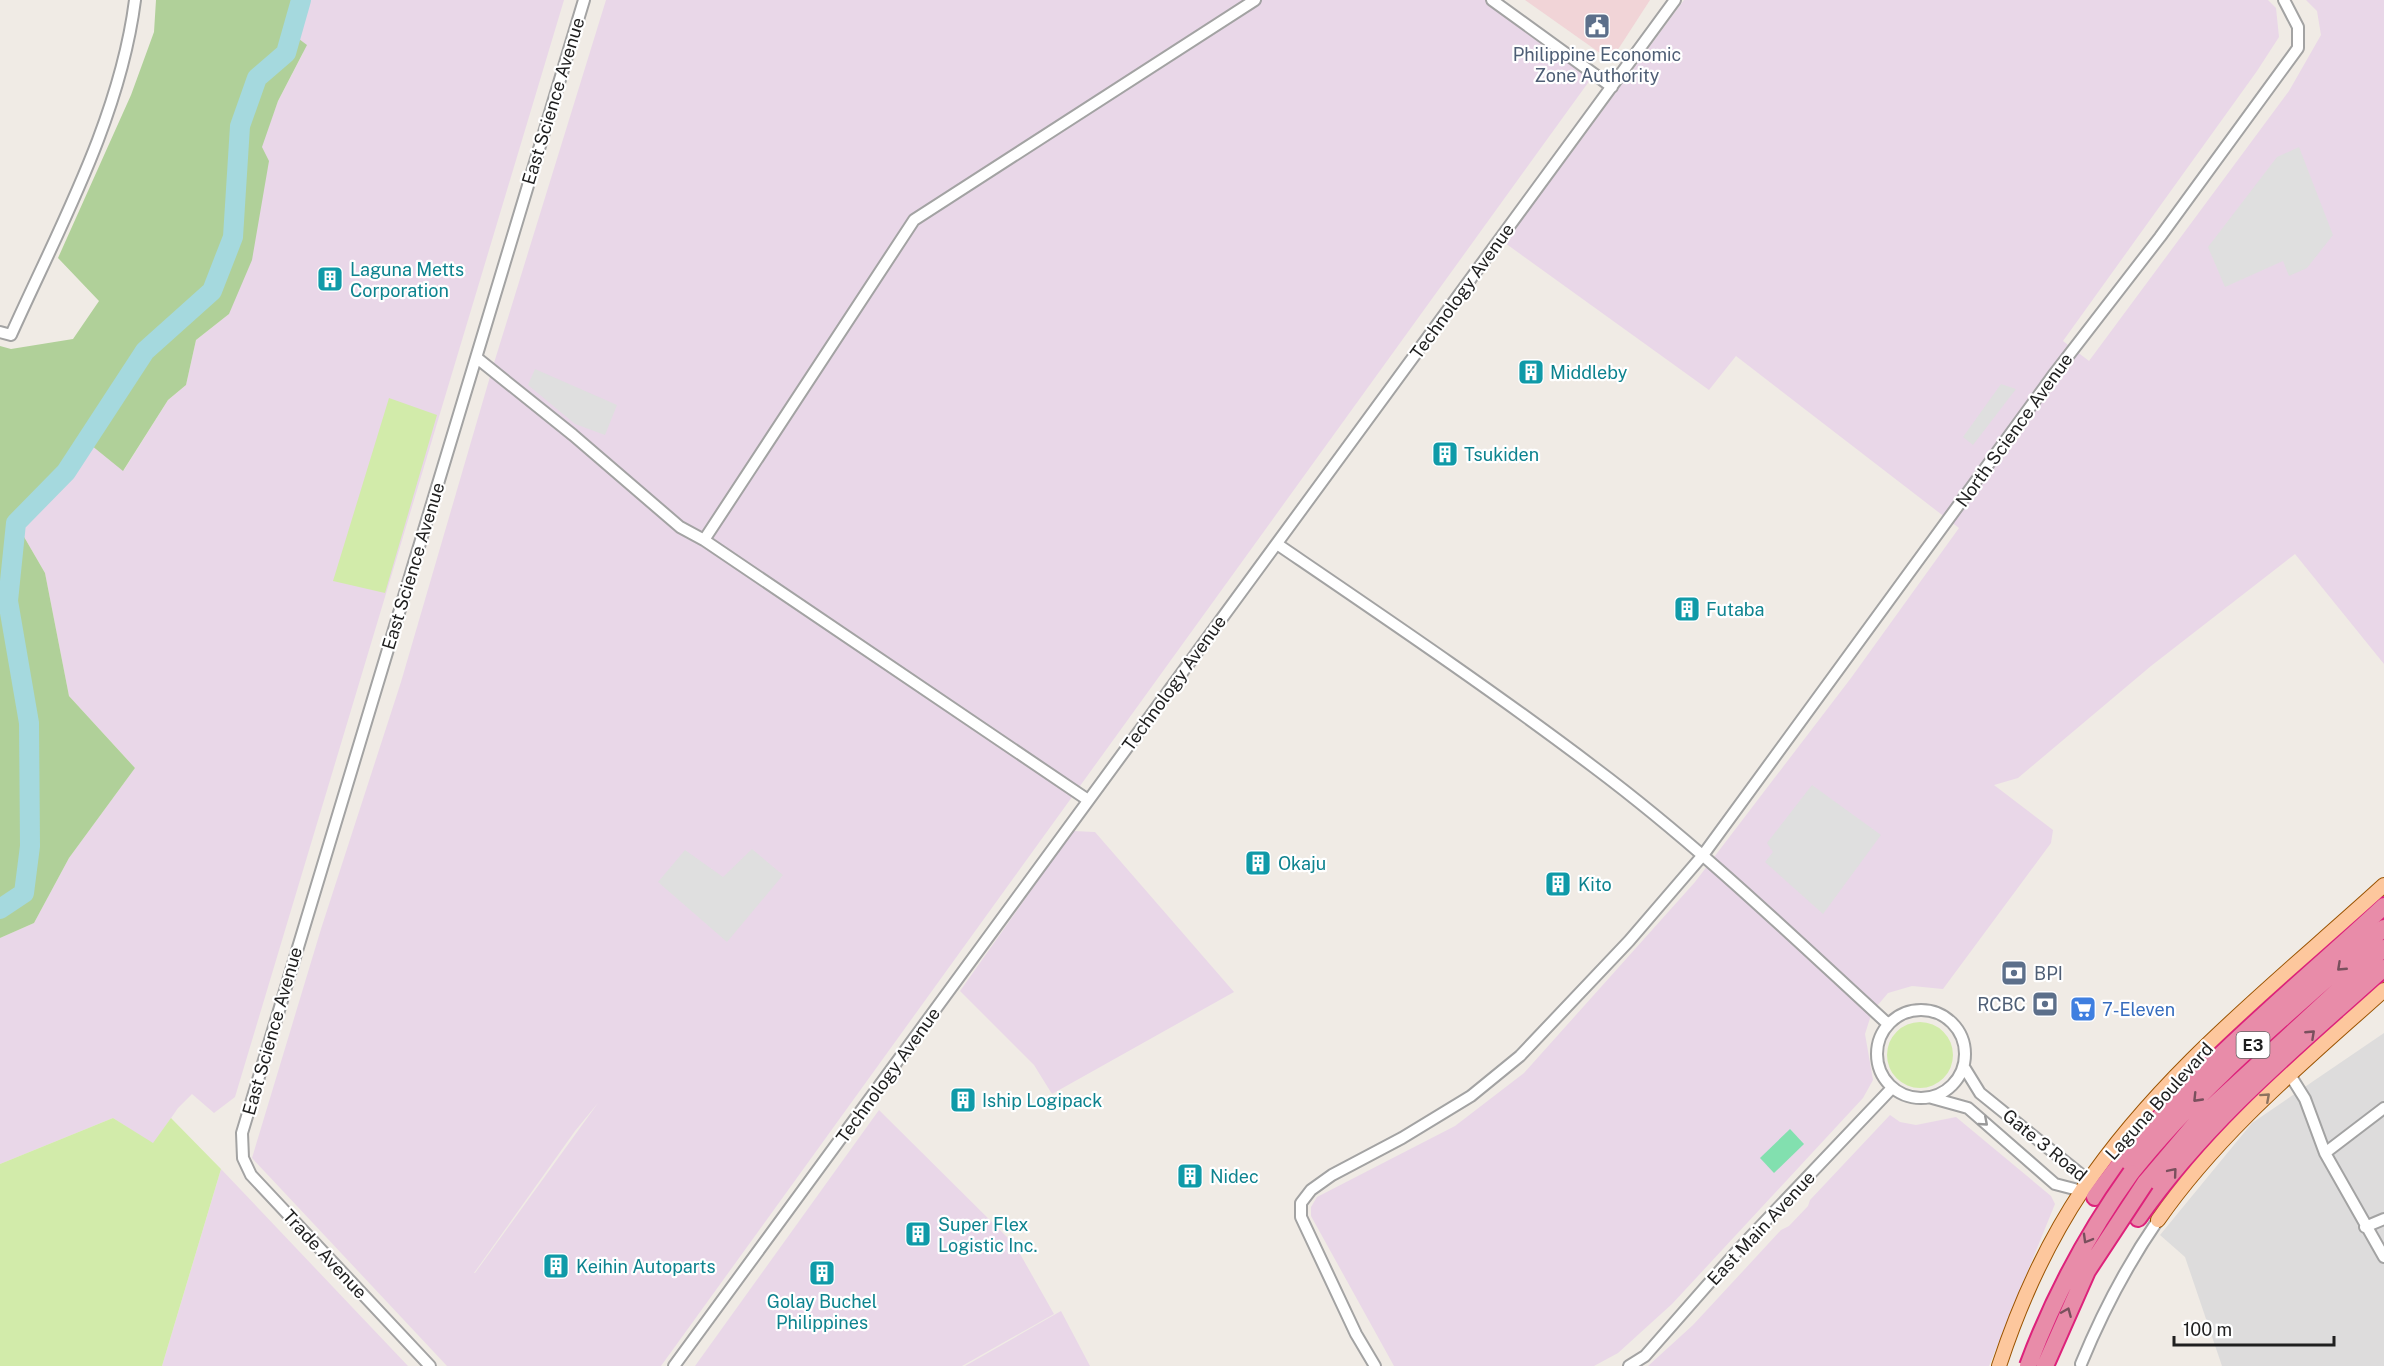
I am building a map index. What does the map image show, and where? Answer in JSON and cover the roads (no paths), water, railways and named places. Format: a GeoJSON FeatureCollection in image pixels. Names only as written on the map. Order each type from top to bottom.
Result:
{"type":"FeatureCollection","features":[{"type":"Feature","properties":{"kind":"highway"},"geometry":{"type":"LineString","coordinates":[[2092,1189],[2190,1084],[2384,906]]}},
{"type":"Feature","properties":{"kind":"highway","name":"E3"},"geometry":{"type":"LineString","coordinates":[[2045,1366],[2087,1271],[2168,1129],[2225,1070],[2384,928]]}},
{"type":"Feature","properties":{"kind":"highway","name":"E3"},"geometry":{"type":"LineString","coordinates":[[2028,1366],[2052,1306],[2076,1258],[2138,1178],[2209,1109],[2384,948]]}},
{"type":"Feature","properties":{"kind":"highway"},"geometry":{"type":"LineString","coordinates":[[2142,1213],[2180,1163],[2228,1112],[2384,968]]}},
{"type":"Feature","properties":{"kind":"main road","name":"Laguna Boulevard"},"geometry":{"type":"LineString","coordinates":[[1999,1366],[2038,1270],[2148,1108],[2189,1064],[2384,885]]}},
{"type":"Feature","properties":{"kind":"main road"},"geometry":{"type":"LineString","coordinates":[[2158,1220],[2214,1148],[2384,990]]}},
{"type":"Feature","properties":{"kind":"main road","name":"Gate 3 Road"},"geometry":{"type":"LineString","coordinates":[[2092,1189],[2158,1220]]}},
{"type":"Feature","properties":{"kind":"street"},"geometry":{"type":"LineString","coordinates":[[0,332],[11,335],[98,138],[130,43],[135,0]]}},
{"type":"Feature","properties":{"kind":"street","name":"East Science Avenue"},"geometry":{"type":"LineString","coordinates":[[242,1132],[584,0]]}},
{"type":"Feature","properties":{"kind":"street"},"geometry":{"type":"LineString","coordinates":[[704,540],[914,220],[1255,0]]}},
{"type":"Feature","properties":{"kind":"street"},"geometry":{"type":"LineString","coordinates":[[1492,0],[1612,87]]}},
{"type":"Feature","properties":{"kind":"street","name":"Technology Avenue"},"geometry":{"type":"LineString","coordinates":[[674,1366],[1675,0]]}},
{"type":"Feature","properties":{"kind":"street","name":"North Science Avenue"},"geometry":{"type":"LineString","coordinates":[[1375,1366],[1356,1334],[1301,1217],[1301,1203],[1311,1190],[1332,1175],[1402,1138],[1471,1096],[1520,1056],[1614,958],[1703,855],[2055,373],[2160,237],[2298,48],[2298,27],[2284,0]]}},
{"type":"Feature","properties":{"kind":"street"},"geometry":{"type":"LineString","coordinates":[[477,358],[573,435],[680,527],[704,540],[1088,800]]}},
{"type":"Feature","properties":{"kind":"street"},"geometry":{"type":"LineString","coordinates":[[1277,544],[1400,627],[1596,768],[1703,855],[1888,1024]]}},
{"type":"Feature","properties":{"kind":"street"},"geometry":{"type":"LineString","coordinates":[[1915,1010],[1939,1013],[1955,1025],[1963,1038],[1966,1053],[1964,1067],[1950,1089],[1932,1098],[1911,1098],[1892,1088],[1879,1070],[1876,1056],[1878,1041],[1888,1024],[1904,1013],[1915,1010]]}},
{"type":"Feature","properties":{"kind":"street","name":"Gate 3 Road"},"geometry":{"type":"LineString","coordinates":[[1964,1067],[1980,1093],[2092,1189]]}},
{"type":"Feature","properties":{"kind":"street"},"geometry":{"type":"LineString","coordinates":[[2290,1075],[2305,1099],[2325,1153],[2384,1257]]}},
{"type":"Feature","properties":{"kind":"street","name":"East Main Avenue"},"geometry":{"type":"LineString","coordinates":[[1629,1366],[1645,1356],[1762,1226],[1892,1088]]}},
{"type":"Feature","properties":{"kind":"street","name":"Gate 3 Road"},"geometry":{"type":"LineString","coordinates":[[1932,1098],[1968,1108],[2055,1184],[2092,1189]]}},
{"type":"Feature","properties":{"kind":"street"},"geometry":{"type":"LineString","coordinates":[[2325,1153],[2384,1108]]}},
{"type":"Feature","properties":{"kind":"street","name":"Trade Avenue"},"geometry":{"type":"LineString","coordinates":[[242,1132],[243,1158],[251,1175],[430,1366]]}},
{"type":"Feature","properties":{"kind":"street"},"geometry":{"type":"LineString","coordinates":[[2365,1227],[2384,1219]]}},
{"type":"Feature","properties":{"kind":"street"},"geometry":{"type":"LineString","coordinates":[[2081,1364],[2121,1280],[2158,1220]]}},
{"type":"Feature","properties":{"kind":"waterway"},"geometry":{"type":"LineString","coordinates":[[0,909],[24,893],[30,846],[29,723],[8,601],[16,523],[66,472],[145,351],[212,291],[233,237],[240,126],[257,78],[286,53],[301,0]]}},
{"type":"Feature","properties":{"kind":"place","name":"Philippine Economic Zone Authority"},"geometry":{"type":"Point","coordinates":[1597,26]}},
{"type":"Feature","properties":{"kind":"place","name":"Laguna Metts Corporation"},"geometry":{"type":"Point","coordinates":[330,279]}},
{"type":"Feature","properties":{"kind":"place","name":"Middleby"},"geometry":{"type":"Point","coordinates":[1531,372]}},
{"type":"Feature","properties":{"kind":"place","name":"Tsukiden"},"geometry":{"type":"Point","coordinates":[1445,454]}},
{"type":"Feature","properties":{"kind":"place","name":"Futaba"},"geometry":{"type":"Point","coordinates":[1687,609]}},
{"type":"Feature","properties":{"kind":"place","name":"Okaju"},"geometry":{"type":"Point","coordinates":[1258,863]}},
{"type":"Feature","properties":{"kind":"place","name":"Kito"},"geometry":{"type":"Point","coordinates":[1558,884]}},
{"type":"Feature","properties":{"kind":"place","name":"BPI"},"geometry":{"type":"Point","coordinates":[2014,973]}},
{"type":"Feature","properties":{"kind":"place","name":"RCBC"},"geometry":{"type":"Point","coordinates":[2045,1004]}},
{"type":"Feature","properties":{"kind":"place","name":"7-Eleven"},"geometry":{"type":"Point","coordinates":[2083,1009]}},
{"type":"Feature","properties":{"kind":"place","name":"Iship Logipack"},"geometry":{"type":"Point","coordinates":[963,1100]}},
{"type":"Feature","properties":{"kind":"place","name":"Nidec"},"geometry":{"type":"Point","coordinates":[1190,1176]}},
{"type":"Feature","properties":{"kind":"place","name":"Super Flex Logistic Inc."},"geometry":{"type":"Point","coordinates":[918,1234]}},
{"type":"Feature","properties":{"kind":"place","name":"Keihin Autoparts"},"geometry":{"type":"Point","coordinates":[556,1266]}},
{"type":"Feature","properties":{"kind":"place","name":"Golay Buchel Philippines"},"geometry":{"type":"Point","coordinates":[822,1273]}}]}
